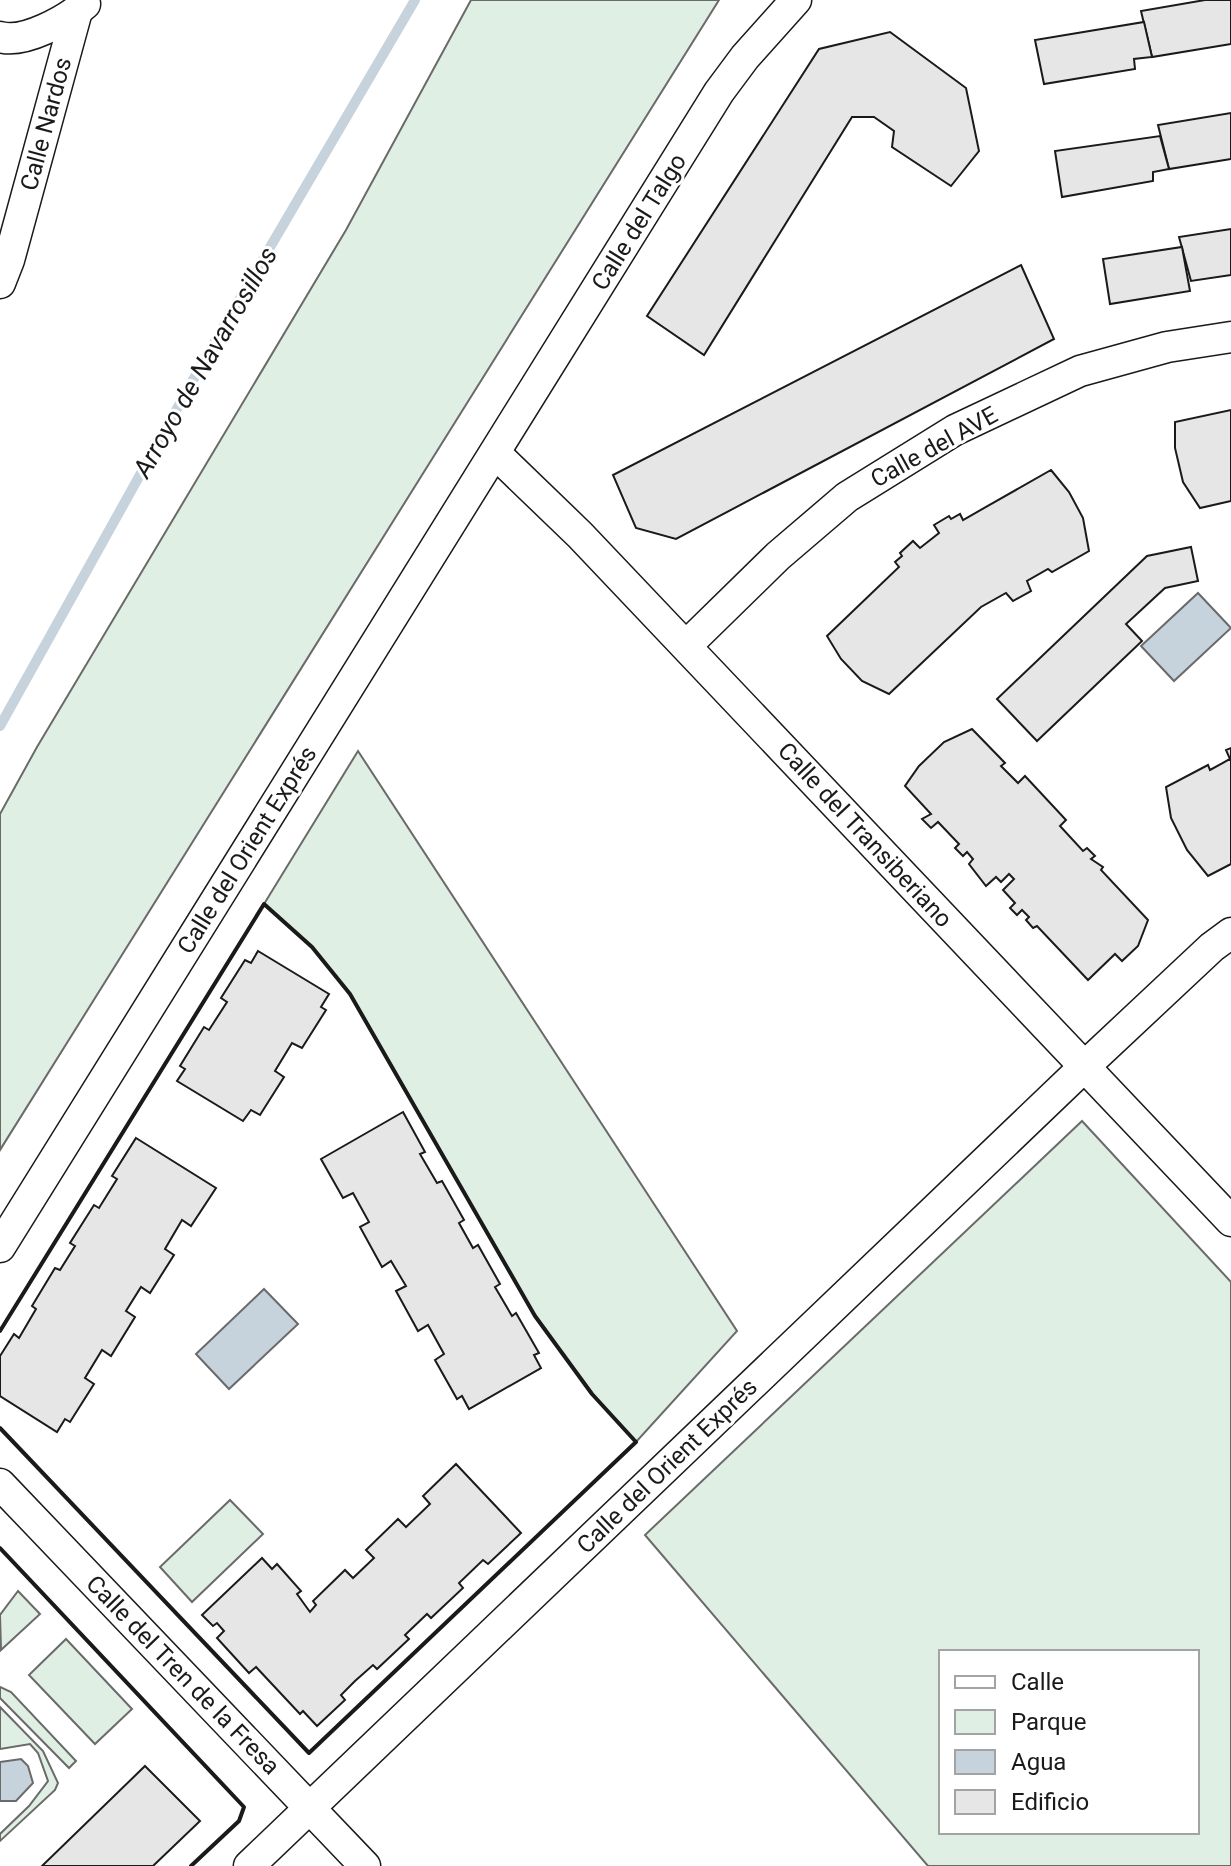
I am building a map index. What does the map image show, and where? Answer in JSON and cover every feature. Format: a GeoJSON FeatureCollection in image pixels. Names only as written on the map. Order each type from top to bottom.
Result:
{"type":"FeatureCollection","features":[{"type":"Feature","properties":{"kind":"street","name":"Calle del Talgo"},"geometry":{"type":"LineString","coordinates":[[495,453],[719,92],[745,57],[796,0]]}},
{"type":"Feature","properties":{"kind":"street","name":"Calle Nardos"},"geometry":{"type":"LineString","coordinates":[[0,37],[9,39],[43,30],[83,5]]}},
{"type":"Feature","properties":{"kind":"street","name":"Calle Nardos"},"geometry":{"type":"LineString","coordinates":[[0,283],[83,5]]}},
{"type":"Feature","properties":{"kind":"street","name":"Calle del AVE"},"geometry":{"type":"LineString","coordinates":[[686,646],[778,556],[847,497],[955,430],[1080,371],[1167,347],[1231,337]]}},
{"type":"Feature","properties":{"kind":"street","name":"Calle del Transiberiano"},"geometry":{"type":"LineString","coordinates":[[495,453],[580,535],[1231,1221]]}},
{"type":"Feature","properties":{"kind":"street","name":"Calle del Orient Exprés"},"geometry":{"type":"LineString","coordinates":[[0,1247],[495,453]]}},
{"type":"Feature","properties":{"kind":"street","name":"Calle del Orient Exprés"},"geometry":{"type":"LineString","coordinates":[[249,1866],[1084,1067],[1212,947],[1231,933]]}},
{"type":"Feature","properties":{"kind":"street","name":"Calle del Tren de la Fresa"},"geometry":{"type":"LineString","coordinates":[[0,1484],[365,1866]]}},
{"type":"Feature","properties":{"kind":"green space"},"geometry":{"type":"Polygon","coordinates":[[[471,0],[719,0],[0,1150],[0,814],[346,230],[471,0]]]}},
{"type":"Feature","properties":{"kind":"green space"},"geometry":{"type":"Polygon","coordinates":[[[358,751],[737,1331],[636,1442],[592,1394],[535,1316],[350,994],[312,947],[264,904],[358,751]]]}},
{"type":"Feature","properties":{"kind":"green space"},"geometry":{"type":"Polygon","coordinates":[[[1082,1121],[1231,1282],[1231,1866],[928,1866],[645,1535],[1082,1121]]]}},
{"type":"Feature","properties":{"kind":"green space"},"geometry":{"type":"Polygon","coordinates":[[[230,1500],[263,1534],[192,1602],[160,1567],[230,1500]]]}},
{"type":"Feature","properties":{"kind":"green space"},"geometry":{"type":"Polygon","coordinates":[[[18,1591],[40,1614],[1,1650],[0,1615],[18,1591]]]}},
{"type":"Feature","properties":{"kind":"green space"},"geometry":{"type":"Polygon","coordinates":[[[66,1639],[132,1709],[95,1744],[29,1675],[66,1639]]]}},
{"type":"Feature","properties":{"kind":"green space"},"geometry":{"type":"Polygon","coordinates":[[[0,1687],[11,1692],[76,1761],[69,1768],[0,1698],[0,1687]]]}},
{"type":"Feature","properties":{"kind":"green space"},"geometry":{"type":"Polygon","coordinates":[[[0,1707],[43,1751],[58,1783],[55,1790],[0,1841],[0,1834],[29,1806],[48,1781],[38,1753],[30,1744],[0,1749],[0,1707]]]}},
{"type":"Feature","properties":{"kind":"water"},"geometry":{"type":"Polygon","coordinates":[[[1198,593],[1231,628],[1174,681],[1141,646],[1198,593]]]}},
{"type":"Feature","properties":{"kind":"water"},"geometry":{"type":"Polygon","coordinates":[[[264,1289],[298,1324],[229,1389],[196,1354],[264,1289]]]}},
{"type":"Feature","properties":{"kind":"water"},"geometry":{"type":"Polygon","coordinates":[[[21,1759],[28,1766],[33,1783],[16,1801],[0,1801],[0,1762],[21,1759]]]}},
{"type":"Feature","properties":{"kind":"building"},"geometry":{"type":"Polygon","coordinates":[[[1205,0],[1231,0],[1231,44],[1152,57],[1141,11],[1205,0]]]}},
{"type":"Feature","properties":{"kind":"building"},"geometry":{"type":"Polygon","coordinates":[[[1144,22],[1152,57],[1134,59],[1135,69],[1044,84],[1035,40],[1144,22]]]}},
{"type":"Feature","properties":{"kind":"building"},"geometry":{"type":"Polygon","coordinates":[[[890,32],[966,88],[979,151],[951,186],[892,147],[894,131],[874,117],[852,117],[704,355],[647,316],[819,49],[890,32]]]}},
{"type":"Feature","properties":{"kind":"building"},"geometry":{"type":"Polygon","coordinates":[[[1231,113],[1231,159],[1169,169],[1158,125],[1231,113]]]}},
{"type":"Feature","properties":{"kind":"building"},"geometry":{"type":"Polygon","coordinates":[[[1160,136],[1169,169],[1153,172],[1153,181],[1062,197],[1055,151],[1160,136]]]}},
{"type":"Feature","properties":{"kind":"building"},"geometry":{"type":"Polygon","coordinates":[[[1231,229],[1231,275],[1191,281],[1179,237],[1231,229]]]}},
{"type":"Feature","properties":{"kind":"building"},"geometry":{"type":"Polygon","coordinates":[[[1182,247],[1190,291],[1110,304],[1103,259],[1182,247]]]}},
{"type":"Feature","properties":{"kind":"building"},"geometry":{"type":"Polygon","coordinates":[[[1021,265],[1054,339],[676,539],[636,528],[613,475],[1021,265]]]}},
{"type":"Feature","properties":{"kind":"building"},"geometry":{"type":"Polygon","coordinates":[[[1231,410],[1231,501],[1200,508],[1183,482],[1175,448],[1175,422],[1231,410]]]}},
{"type":"Feature","properties":{"kind":"building"},"geometry":{"type":"Polygon","coordinates":[[[1051,470],[1069,492],[1083,518],[1089,551],[1052,572],[1048,569],[1027,581],[1031,591],[1013,601],[1006,593],[981,607],[889,694],[862,681],[841,659],[827,636],[899,567],[895,562],[902,556],[900,553],[913,541],[920,548],[939,533],[934,525],[949,516],[951,519],[960,514],[963,520],[1051,470]]]}},
{"type":"Feature","properties":{"kind":"building"},"geometry":{"type":"Polygon","coordinates":[[[1191,547],[1198,581],[1165,588],[1126,624],[1142,641],[1037,741],[997,699],[1147,556],[1191,547]]]}},
{"type":"Feature","properties":{"kind":"building"},"geometry":{"type":"Polygon","coordinates":[[[972,729],[1005,763],[1001,766],[1018,783],[1025,776],[1066,820],[1060,826],[1083,851],[1087,848],[1095,856],[1091,859],[1103,867],[1101,870],[1148,920],[1138,946],[1122,961],[1115,954],[1088,980],[1037,926],[1033,928],[1022,910],[1017,915],[1010,908],[1015,903],[1003,890],[1014,879],[1009,874],[1001,882],[996,877],[986,886],[969,864],[973,859],[967,852],[963,856],[955,848],[959,844],[938,822],[931,828],[922,819],[931,814],[905,786],[919,766],[944,742],[972,729]]]}},
{"type":"Feature","properties":{"kind":"building"},"geometry":{"type":"Polygon","coordinates":[[[1231,748],[1231,864],[1208,876],[1187,850],[1171,818],[1166,787],[1208,765],[1210,770],[1230,759],[1226,750],[1231,748]]]}},
{"type":"Feature","properties":{"kind":"building"},"geometry":{"type":"Polygon","coordinates":[[[258,951],[329,994],[321,1007],[326,1010],[302,1048],[292,1043],[275,1071],[284,1077],[260,1115],[251,1110],[243,1121],[177,1081],[185,1069],[180,1066],[204,1027],[209,1030],[227,1002],[221,998],[245,960],[251,963],[258,951]]]}},
{"type":"Feature","properties":{"kind":"building"},"geometry":{"type":"Polygon","coordinates":[[[403,1112],[425,1152],[420,1154],[437,1183],[442,1181],[464,1220],[459,1223],[473,1248],[478,1245],[500,1284],[495,1287],[512,1316],[516,1313],[539,1353],[534,1355],[541,1368],[469,1409],[462,1396],[457,1399],[435,1360],[444,1354],[428,1325],[418,1331],[396,1291],[406,1286],[391,1261],[382,1267],[360,1227],[369,1222],[353,1193],[343,1198],[321,1159],[403,1112]]]}},
{"type":"Feature","properties":{"kind":"building"},"geometry":{"type":"Polygon","coordinates":[[[136,1138],[216,1188],[191,1226],[182,1220],[165,1249],[174,1255],[150,1293],[141,1287],[126,1311],[135,1317],[111,1356],[102,1350],[85,1378],[94,1384],[70,1422],[65,1419],[57,1432],[0,1396],[0,1356],[14,1334],[19,1338],[36,1309],[32,1306],[55,1268],[60,1270],[75,1246],[70,1243],[94,1205],[99,1208],[117,1179],[112,1176],[136,1138]]]}},
{"type":"Feature","properties":{"kind":"building"},"geometry":{"type":"Polygon","coordinates":[[[456,1464],[521,1533],[488,1564],[483,1560],[459,1583],[463,1588],[431,1618],[427,1614],[405,1635],[409,1639],[377,1669],[373,1665],[355,1681],[341,1695],[345,1700],[317,1726],[303,1711],[300,1714],[256,1667],[249,1673],[217,1638],[224,1631],[217,1623],[213,1626],[202,1615],[262,1558],[272,1569],[277,1564],[301,1591],[297,1594],[310,1612],[316,1605],[313,1601],[345,1570],[353,1578],[374,1558],[366,1550],[398,1519],[406,1527],[430,1504],[423,1496],[456,1464]]]}},
{"type":"Feature","properties":{"kind":"building"},"geometry":{"type":"Polygon","coordinates":[[[145,1766],[200,1821],[153,1866],[42,1866],[145,1766]]]}},
{"type":"Feature","properties":{"kind":"waterway","name":"Arroyo de Navarrosillos"},"geometry":{"type":"LineString","coordinates":[[0,726],[208,353],[415,0]]}},
{"type":"Feature","properties":{"kind":"wall"},"geometry":{"type":"LineString","coordinates":[[0,1331],[264,904],[312,947],[350,994],[535,1316],[592,1394],[636,1442],[309,1753],[0,1428]]}},
{"type":"Feature","properties":{"kind":"wall"},"geometry":{"type":"LineString","coordinates":[[0,1548],[244,1807],[239,1821],[191,1866]]}}]}
